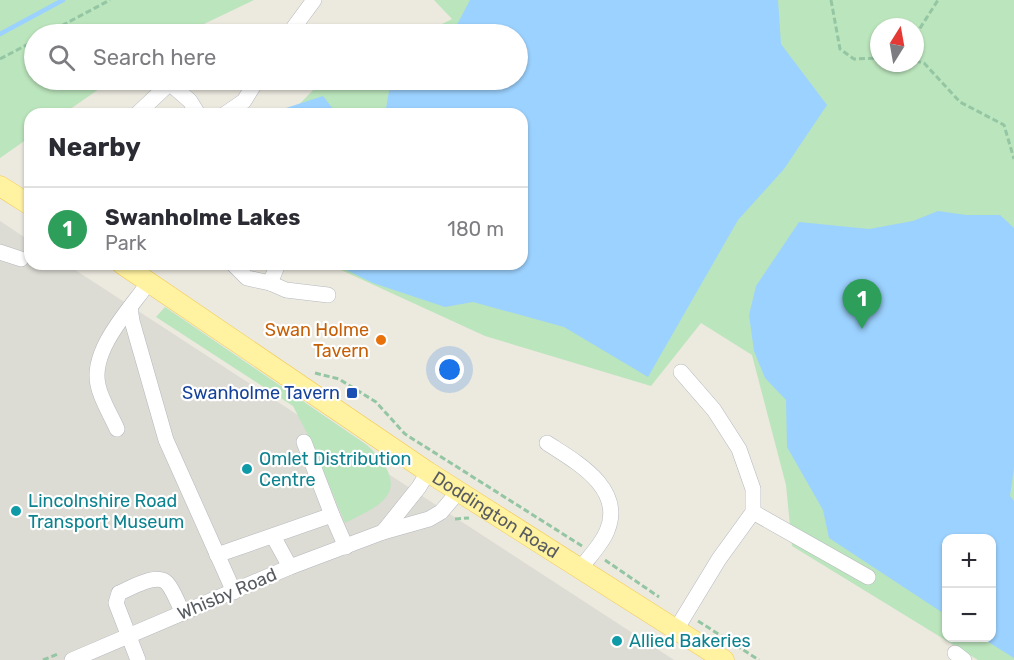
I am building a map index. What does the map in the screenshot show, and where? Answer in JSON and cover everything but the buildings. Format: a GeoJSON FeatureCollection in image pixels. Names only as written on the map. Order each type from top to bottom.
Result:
{"type":"FeatureCollection","features":[{"type":"Feature","properties":{"kind":"main road"},"geometry":{"type":"LineString","coordinates":[[0,186],[24,201]]}},
{"type":"Feature","properties":{"kind":"main road","name":"Doddington Road"},"geometry":{"type":"LineString","coordinates":[[131,270],[428,472],[677,628],[724,660]]}},
{"type":"Feature","properties":{"kind":"street"},"geometry":{"type":"LineString","coordinates":[[296,24],[314,0]]}},
{"type":"Feature","properties":{"kind":"street"},"geometry":{"type":"LineString","coordinates":[[142,108],[159,90]]}},
{"type":"Feature","properties":{"kind":"street"},"geometry":{"type":"LineString","coordinates":[[178,90],[194,108]]}},
{"type":"Feature","properties":{"kind":"street"},"geometry":{"type":"LineString","coordinates":[[234,108],[244,101],[251,90]]}},
{"type":"Feature","properties":{"kind":"street"},"geometry":{"type":"LineString","coordinates":[[0,252],[21,259]]}},
{"type":"Feature","properties":{"kind":"street"},"geometry":{"type":"LineString","coordinates":[[239,270],[247,278],[270,283],[286,290],[328,295]]}},
{"type":"Feature","properties":{"kind":"street"},"geometry":{"type":"LineString","coordinates":[[270,283],[275,270]]}},
{"type":"Feature","properties":{"kind":"street"},"geometry":{"type":"LineString","coordinates":[[117,429],[98,385],[97,364],[113,329],[149,282]]}},
{"type":"Feature","properties":{"kind":"street"},"geometry":{"type":"LineString","coordinates":[[130,308],[166,440],[234,592]]}},
{"type":"Feature","properties":{"kind":"street"},"geometry":{"type":"LineString","coordinates":[[677,628],[719,559],[753,512],[753,489],[739,448],[714,410],[681,372]]}},
{"type":"Feature","properties":{"kind":"street"},"geometry":{"type":"LineString","coordinates":[[304,442],[346,547]]}},
{"type":"Feature","properties":{"kind":"street"},"geometry":{"type":"LineString","coordinates":[[547,442],[588,471],[605,489],[611,510],[607,531],[580,569]]}},
{"type":"Feature","properties":{"kind":"street","name":"Whisby Road"},"geometry":{"type":"LineString","coordinates":[[383,532],[419,487],[428,472]]}},
{"type":"Feature","properties":{"kind":"street","name":"Whisby Road"},"geometry":{"type":"LineString","coordinates":[[72,660],[290,567],[383,532],[429,519],[441,512],[459,491]]}},
{"type":"Feature","properties":{"kind":"street"},"geometry":{"type":"LineString","coordinates":[[753,512],[868,577]]}},
{"type":"Feature","properties":{"kind":"street"},"geometry":{"type":"LineString","coordinates":[[217,555],[332,516]]}},
{"type":"Feature","properties":{"kind":"street"},"geometry":{"type":"LineString","coordinates":[[273,536],[290,567]]}},
{"type":"Feature","properties":{"kind":"street"},"geometry":{"type":"LineString","coordinates":[[138,660],[116,603],[119,593],[156,579],[163,580],[169,584],[183,613]]}},
{"type":"Feature","properties":{"kind":"path"},"geometry":{"type":"LineString","coordinates":[[65,24],[110,0]]}},
{"type":"Feature","properties":{"kind":"path"},"geometry":{"type":"LineString","coordinates":[[831,0],[840,49],[854,59],[870,58]]}},
{"type":"Feature","properties":{"kind":"path"},"geometry":{"type":"LineString","coordinates":[[924,22],[938,0]]}},
{"type":"Feature","properties":{"kind":"path"},"geometry":{"type":"LineString","coordinates":[[0,59],[24,46]]}},
{"type":"Feature","properties":{"kind":"path"},"geometry":{"type":"LineString","coordinates":[[924,63],[960,102],[1004,125],[1014,159]]}},
{"type":"Feature","properties":{"kind":"path"},"geometry":{"type":"LineString","coordinates":[[312,372],[339,379],[376,402],[405,434],[578,544]]}},
{"type":"Feature","properties":{"kind":"path"},"geometry":{"type":"LineString","coordinates":[[612,565],[663,599]]}},
{"type":"Feature","properties":{"kind":"path"},"geometry":{"type":"LineString","coordinates":[[707,626],[759,660]]}},
{"type":"Feature","properties":{"kind":"shaded area"},"geometry":{"type":"Polygon","coordinates":[[[0,221],[24,237],[24,270],[75,270],[674,660],[0,660],[0,221]]]}},
{"type":"Feature","properties":{"kind":"green space"},"geometry":{"type":"Polygon","coordinates":[[[0,0],[254,0],[204,24],[24,24],[24,90],[98,90],[72,108],[24,108],[24,141],[0,158],[0,0]]]}},
{"type":"Feature","properties":{"kind":"green space"},"geometry":{"type":"Polygon","coordinates":[[[434,0],[1014,0],[1014,660],[978,660],[949,642],[996,642],[996,534],[942,534],[942,638],[792,546],[786,485],[752,355],[701,323],[651,386],[485,336],[341,270],[528,270],[528,108],[296,108],[313,90],[528,90],[528,24],[442,24],[452,19],[434,0]]]}},
{"type":"Feature","properties":{"kind":"green space"},"geometry":{"type":"Polygon","coordinates":[[[165,307],[367,445],[380,458],[389,473],[390,489],[386,497],[371,510],[345,523],[310,439],[293,406],[156,317],[165,307]]]}},
{"type":"Feature","properties":{"kind":"water"},"geometry":{"type":"Polygon","coordinates":[[[470,0],[778,0],[781,44],[827,105],[784,169],[738,220],[648,377],[564,327],[473,302],[445,307],[373,283],[346,270],[528,270],[528,108],[386,108],[389,90],[528,90],[528,24],[457,24],[470,0]]]}},
{"type":"Feature","properties":{"kind":"water"},"geometry":{"type":"Polygon","coordinates":[[[323,96],[332,108],[286,108],[323,96]]]}},
{"type":"Feature","properties":{"kind":"water"},"geometry":{"type":"Polygon","coordinates":[[[938,211],[966,215],[1000,215],[1014,228],[1014,468],[1010,496],[1014,501],[1014,658],[988,642],[996,642],[996,534],[942,534],[942,612],[829,538],[823,510],[787,447],[786,400],[765,378],[754,351],[749,315],[756,286],[799,222],[869,229],[913,221],[938,211]]]}},
{"type":"Feature","properties":{"kind":"waterway"},"geometry":{"type":"LineString","coordinates":[[0,34],[63,0]]}},
{"type":"Feature","properties":{"kind":"place","name":"Swanholme Lakes"},"geometry":{"type":"Point","coordinates":[862,329]}},
{"type":"Feature","properties":{"kind":"place","name":"Swan Holme Tavern"},"geometry":{"type":"Point","coordinates":[381,340]}},
{"type":"Feature","properties":{"kind":"place","name":"Swanholme Tavern"},"geometry":{"type":"Point","coordinates":[352,393]}},
{"type":"Feature","properties":{"kind":"place","name":"Omlet Distribution Centre"},"geometry":{"type":"Point","coordinates":[247,469]}},
{"type":"Feature","properties":{"kind":"place","name":"Lincolnshire Road Transport Museum"},"geometry":{"type":"Point","coordinates":[16,511]}},
{"type":"Feature","properties":{"kind":"place","name":"Allied Bakeries"},"geometry":{"type":"Point","coordinates":[617,641]}}]}
